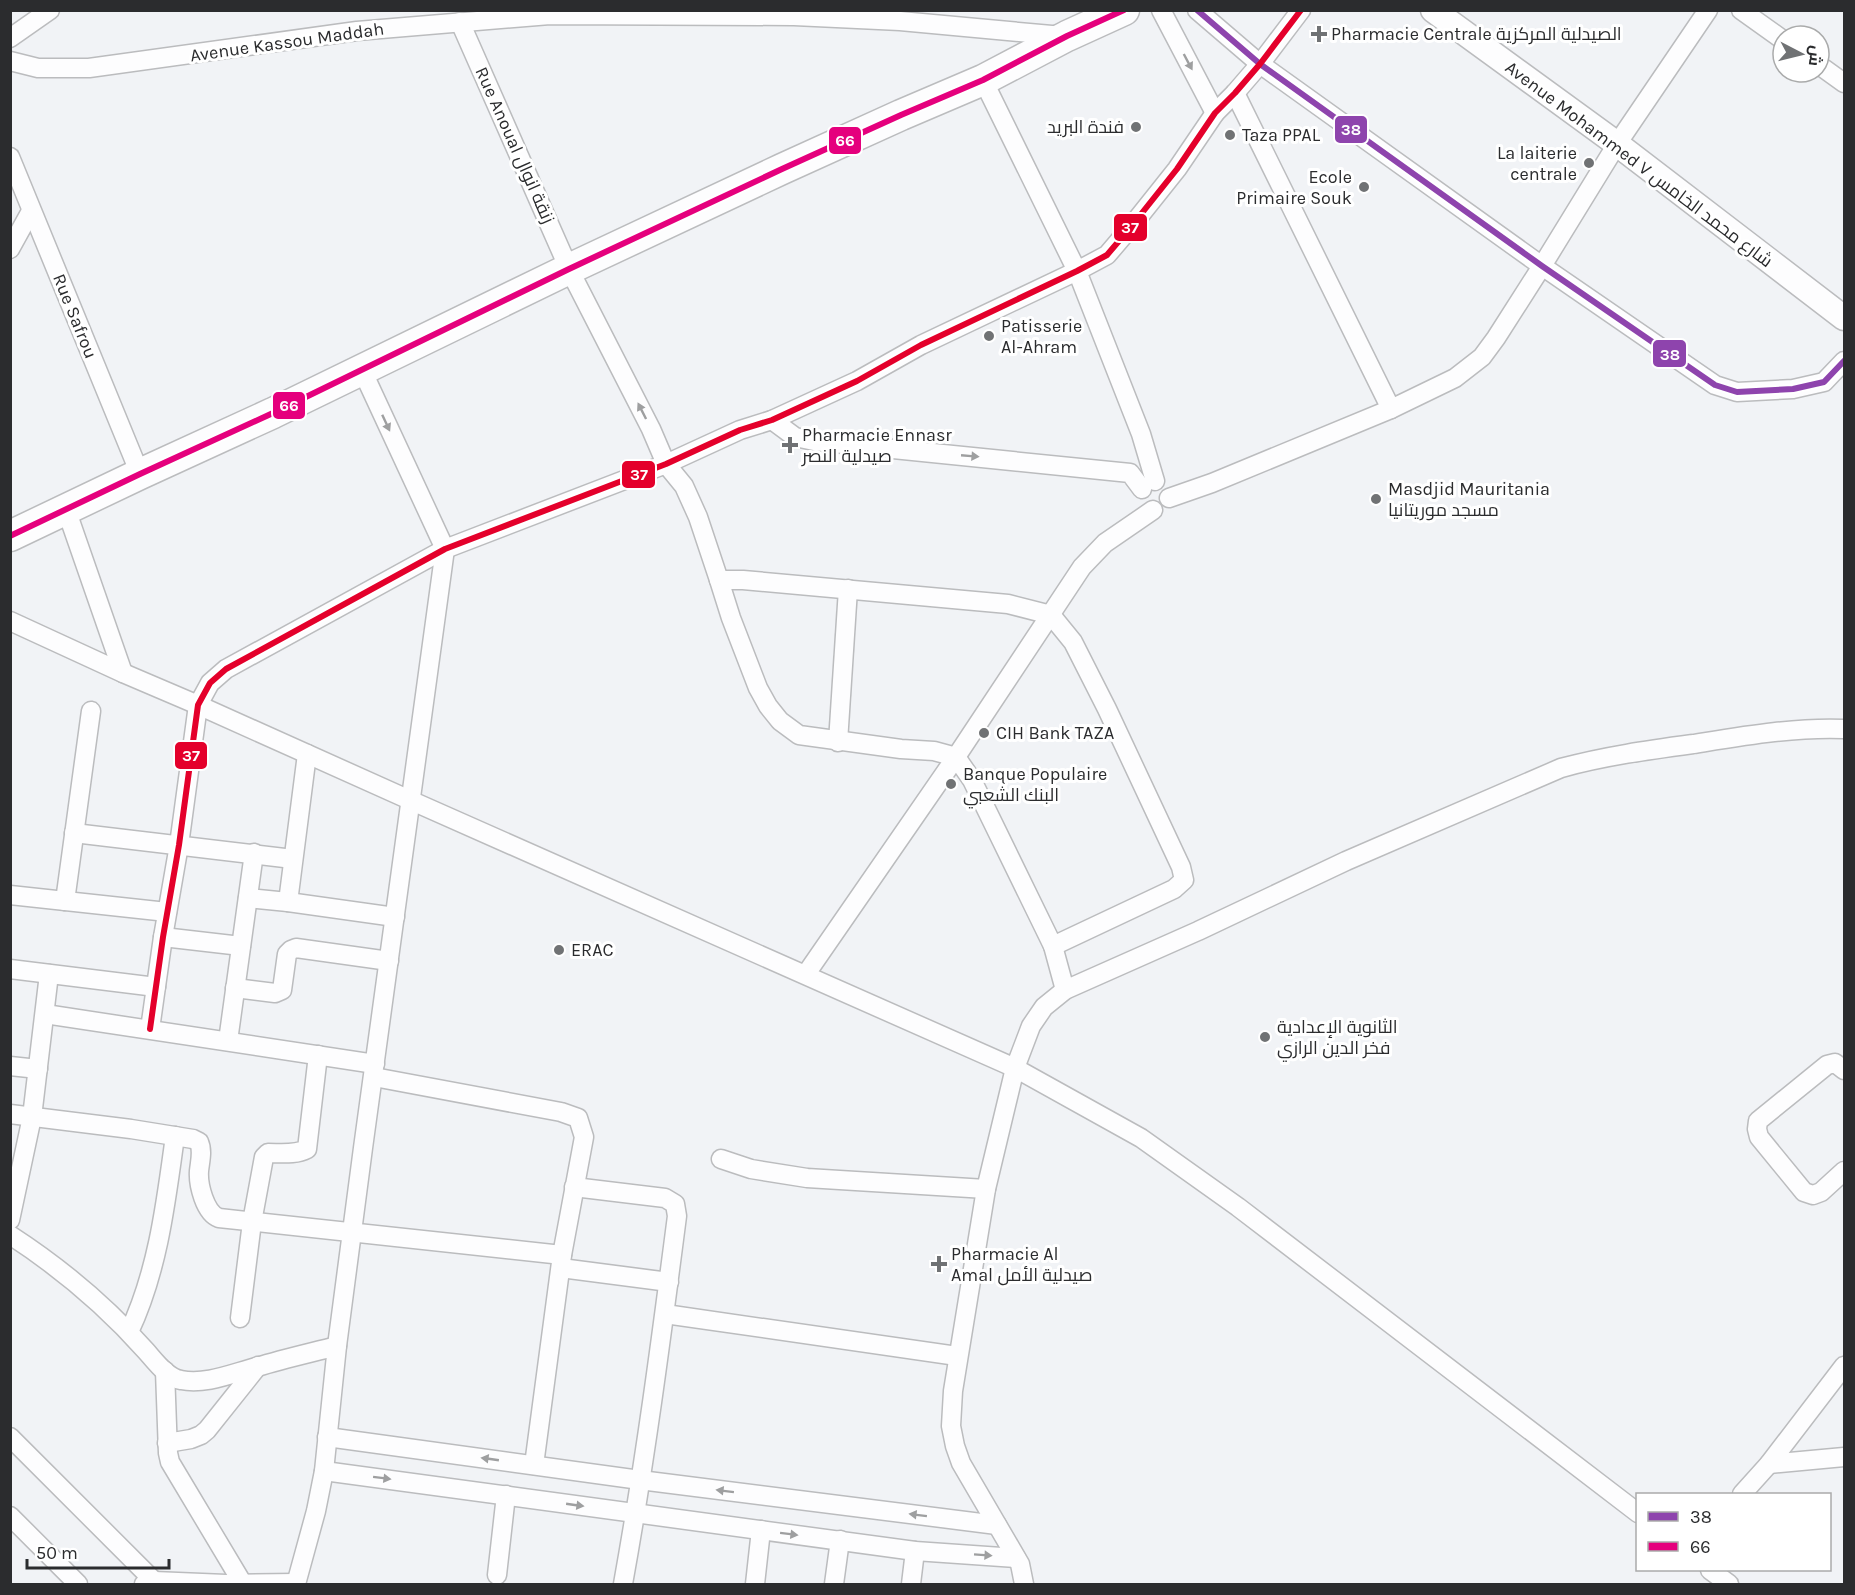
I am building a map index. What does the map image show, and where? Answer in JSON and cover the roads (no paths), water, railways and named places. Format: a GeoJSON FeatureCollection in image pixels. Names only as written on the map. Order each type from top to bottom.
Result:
{"type":"FeatureCollection","features":[{"type":"Feature","properties":{"kind":"main road"},"geometry":{"type":"LineString","coordinates":[[11,535],[263,418],[569,269],[814,154],[982,80],[1067,36],[1124,10]]}},
{"type":"Feature","properties":{"kind":"street"},"geometry":{"type":"LineString","coordinates":[[10,38],[50,10]]}},
{"type":"Feature","properties":{"kind":"street"},"geometry":{"type":"LineString","coordinates":[[1161,10],[1215,112]]}},
{"type":"Feature","properties":{"kind":"street"},"geometry":{"type":"LineString","coordinates":[[1197,10],[1260,64],[1542,266],[1715,385],[1737,392],[1793,389],[1824,382],[1845,361]]}},
{"type":"Feature","properties":{"kind":"street"},"geometry":{"type":"LineString","coordinates":[[150,1029],[198,705],[210,683],[226,669],[445,549],[666,464],[740,430],[772,420],[857,381],[921,345],[1107,255],[1177,169],[1215,112],[1260,64],[1301,10]]}},
{"type":"Feature","properties":{"kind":"street","name":"Avenue Mohammed V شارع محمد الخامس"},"geometry":{"type":"LineString","coordinates":[[1433,10],[1617,144],[1845,318]]}},
{"type":"Feature","properties":{"kind":"street"},"geometry":{"type":"LineString","coordinates":[[806,974],[956,757],[1082,567],[1105,543],[1153,510],[1161,508],[1169,498],[1212,483],[1390,409],[1455,378],[1482,357],[1542,266],[1617,144],[1708,10]]}},
{"type":"Feature","properties":{"kind":"street"},"geometry":{"type":"LineString","coordinates":[[1741,10],[1771,31]]}},
{"type":"Feature","properties":{"kind":"street","name":"Avenue Kassou Maddah"},"geometry":{"type":"LineString","coordinates":[[10,61],[38,68],[89,68],[357,31],[550,15],[794,16],[921,22],[1067,36]]}},
{"type":"Feature","properties":{"kind":"street","name":"Rue Anoual زنقة انوال"},"geometry":{"type":"LineString","coordinates":[[460,22],[569,269],[651,429],[666,464],[684,486],[698,517],[743,650],[768,706],[780,721],[799,735],[838,742],[934,751],[956,757]]}},
{"type":"Feature","properties":{"kind":"street"},"geometry":{"type":"LineString","coordinates":[[1831,73],[1845,83]]}},
{"type":"Feature","properties":{"kind":"street"},"geometry":{"type":"LineString","coordinates":[[982,80],[1077,271],[1141,434],[1148,485],[1140,497],[1143,504],[1153,510]]}},
{"type":"Feature","properties":{"kind":"street"},"geometry":{"type":"LineString","coordinates":[[1235,93],[1390,409]]}},
{"type":"Feature","properties":{"kind":"street","name":"Rue Safrou"},"geometry":{"type":"LineString","coordinates":[[10,157],[140,474]]}},
{"type":"Feature","properties":{"kind":"street"},"geometry":{"type":"LineString","coordinates":[[10,249],[31,211]]}},
{"type":"Feature","properties":{"kind":"street"},"geometry":{"type":"LineString","coordinates":[[10,1437],[149,1583],[296,1584],[324,1471],[337,1346],[445,549],[362,370]]}},
{"type":"Feature","properties":{"kind":"street"},"geometry":{"type":"LineString","coordinates":[[772,420],[795,437],[814,441],[1130,473],[1148,485],[1164,485],[1169,498]]}},
{"type":"Feature","properties":{"kind":"street"},"geometry":{"type":"LineString","coordinates":[[66,509],[123,673]]}},
{"type":"Feature","properties":{"kind":"street"},"geometry":{"type":"LineString","coordinates":[[720,580],[743,580],[1008,604],[1051,615],[1072,642],[1107,709],[1181,867],[1184,880],[1174,889],[1053,946]]}},
{"type":"Feature","properties":{"kind":"street"},"geometry":{"type":"LineString","coordinates":[[838,742],[848,590]]}},
{"type":"Feature","properties":{"kind":"street"},"geometry":{"type":"LineString","coordinates":[[10,621],[1014,1068],[1141,1138],[1238,1207],[1636,1512]]}},
{"type":"Feature","properties":{"kind":"street"},"geometry":{"type":"LineString","coordinates":[[65,901],[91,711]]}},
{"type":"Feature","properties":{"kind":"street"},"geometry":{"type":"LineString","coordinates":[[1024,1584],[1023,1573],[1016,1558],[961,1463],[951,1426],[951,1410],[957,1356],[986,1189],[1014,1068],[1032,1026],[1044,1008],[1065,990],[1198,931],[1346,861],[1562,768],[1594,759],[1734,737],[1813,727],[1845,729]]}},
{"type":"Feature","properties":{"kind":"street"},"geometry":{"type":"LineString","coordinates":[[288,902],[307,754]]}},
{"type":"Feature","properties":{"kind":"street"},"geometry":{"type":"LineString","coordinates":[[956,757],[972,780],[1053,946],[1065,990]]}},
{"type":"Feature","properties":{"kind":"street"},"geometry":{"type":"LineString","coordinates":[[74,833],[293,859]]}},
{"type":"Feature","properties":{"kind":"street"},"geometry":{"type":"LineString","coordinates":[[228,1041],[254,853]]}},
{"type":"Feature","properties":{"kind":"street"},"geometry":{"type":"LineString","coordinates":[[10,895],[167,912]]}},
{"type":"Feature","properties":{"kind":"street"},"geometry":{"type":"LineString","coordinates":[[248,898],[395,917]]}},
{"type":"Feature","properties":{"kind":"street"},"geometry":{"type":"LineString","coordinates":[[163,937],[241,946]]}},
{"type":"Feature","properties":{"kind":"street"},"geometry":{"type":"LineString","coordinates":[[235,988],[274,993],[282,990],[287,954],[296,948],[389,962]]}},
{"type":"Feature","properties":{"kind":"street"},"geometry":{"type":"LineString","coordinates":[[10,969],[156,987]]}},
{"type":"Feature","properties":{"kind":"street"},"geometry":{"type":"LineString","coordinates":[[10,1220],[32,1117],[49,974]]}},
{"type":"Feature","properties":{"kind":"street"},"geometry":{"type":"LineString","coordinates":[[45,1014],[318,1055],[374,1070],[561,1112],[578,1118],[584,1137],[562,1262],[534,1465]]}},
{"type":"Feature","properties":{"kind":"street"},"geometry":{"type":"LineString","coordinates":[[240,1318],[252,1222],[266,1154],[297,1153],[307,1149],[318,1055]]}},
{"type":"Feature","properties":{"kind":"street"},"geometry":{"type":"LineString","coordinates":[[1845,1070],[1835,1063],[1827,1065],[1758,1121],[1757,1129],[1759,1137],[1804,1192],[1813,1195],[1821,1192],[1845,1171]]}},
{"type":"Feature","properties":{"kind":"street"},"geometry":{"type":"LineString","coordinates":[[10,1066],[38,1070]]}},
{"type":"Feature","properties":{"kind":"street"},"geometry":{"type":"LineString","coordinates":[[10,1114],[193,1139],[201,1144],[200,1180],[205,1199],[212,1215],[219,1218],[353,1232],[562,1262],[669,1282]]}},
{"type":"Feature","properties":{"kind":"street"},"geometry":{"type":"LineString","coordinates":[[129,1332],[145,1296],[154,1262],[175,1136]]}},
{"type":"Feature","properties":{"kind":"street"},"geometry":{"type":"LineString","coordinates":[[721,1160],[751,1169],[807,1178],[986,1189]]}},
{"type":"Feature","properties":{"kind":"street"},"geometry":{"type":"LineString","coordinates":[[574,1187],[665,1197],[675,1204],[677,1216],[665,1314],[623,1584]]}},
{"type":"Feature","properties":{"kind":"street"},"geometry":{"type":"LineString","coordinates":[[10,1235],[40,1254],[74,1281],[129,1332],[165,1371],[181,1381],[205,1381],[337,1346]]}},
{"type":"Feature","properties":{"kind":"street"},"geometry":{"type":"LineString","coordinates":[[665,1314],[957,1356]]}},
{"type":"Feature","properties":{"kind":"street"},"geometry":{"type":"LineString","coordinates":[[167,1443],[201,1435],[207,1430],[258,1366]]}},
{"type":"Feature","properties":{"kind":"street"},"geometry":{"type":"LineString","coordinates":[[1743,1493],[1770,1464],[1845,1366]]}},
{"type":"Feature","properties":{"kind":"street"},"geometry":{"type":"LineString","coordinates":[[165,1371],[167,1443],[170,1462],[243,1584]]}},
{"type":"Feature","properties":{"kind":"street"},"geometry":{"type":"LineString","coordinates":[[327,1437],[640,1480],[997,1525]]}},
{"type":"Feature","properties":{"kind":"street"},"geometry":{"type":"LineString","coordinates":[[1770,1464],[1845,1457]]}},
{"type":"Feature","properties":{"kind":"street"},"geometry":{"type":"LineString","coordinates":[[324,1471],[915,1551],[1016,1558]]}},
{"type":"Feature","properties":{"kind":"street"},"geometry":{"type":"LineString","coordinates":[[497,1575],[506,1495]]}},
{"type":"Feature","properties":{"kind":"street"},"geometry":{"type":"LineString","coordinates":[[10,1516],[78,1584]]}},
{"type":"Feature","properties":{"kind":"street"},"geometry":{"type":"LineString","coordinates":[[755,1584],[761,1530]]}},
{"type":"Feature","properties":{"kind":"street"},"geometry":{"type":"LineString","coordinates":[[834,1584],[840,1540]]}},
{"type":"Feature","properties":{"kind":"street"},"geometry":{"type":"LineString","coordinates":[[911,1584],[915,1551]]}},
{"type":"Feature","properties":{"kind":"street"},"geometry":{"type":"LineString","coordinates":[[1712,1571],[1728,1584]]}},
{"type":"Feature","properties":{"kind":"place","name":"Pharmacie Centrale الصيدلية المركزية"},"geometry":{"type":"Point","coordinates":[1319,34]}},
{"type":"Feature","properties":{"kind":"place","name":"فندة البريد"},"geometry":{"type":"Point","coordinates":[1136,127]}},
{"type":"Feature","properties":{"kind":"place","name":"Taza PPAL"},"geometry":{"type":"Point","coordinates":[1230,135]}},
{"type":"Feature","properties":{"kind":"place","name":"La laiterie centrale"},"geometry":{"type":"Point","coordinates":[1589,163]}},
{"type":"Feature","properties":{"kind":"place","name":"Ecole Primaire Souk"},"geometry":{"type":"Point","coordinates":[1364,187]}},
{"type":"Feature","properties":{"kind":"place","name":"Patisserie Al-Ahram"},"geometry":{"type":"Point","coordinates":[989,336]}},
{"type":"Feature","properties":{"kind":"place","name":"Pharmacie Ennasr صيدلية النصر"},"geometry":{"type":"Point","coordinates":[790,445]}},
{"type":"Feature","properties":{"kind":"place","name":"Masdjid Mauritania مسجد موريتانيا"},"geometry":{"type":"Point","coordinates":[1376,499]}},
{"type":"Feature","properties":{"kind":"place","name":"CIH Bank TAZA"},"geometry":{"type":"Point","coordinates":[984,733]}},
{"type":"Feature","properties":{"kind":"place","name":"Banque Populaire البنك الشعبي"},"geometry":{"type":"Point","coordinates":[951,784]}},
{"type":"Feature","properties":{"kind":"place","name":"ERAC"},"geometry":{"type":"Point","coordinates":[559,950]}},
{"type":"Feature","properties":{"kind":"place","name":"الثانوية الإعدادية فخر الدين الرازي"},"geometry":{"type":"Point","coordinates":[1265,1037]}},
{"type":"Feature","properties":{"kind":"place","name":"Pharmacie Al Amal صيدلية الأمل"},"geometry":{"type":"Point","coordinates":[939,1264]}}]}
